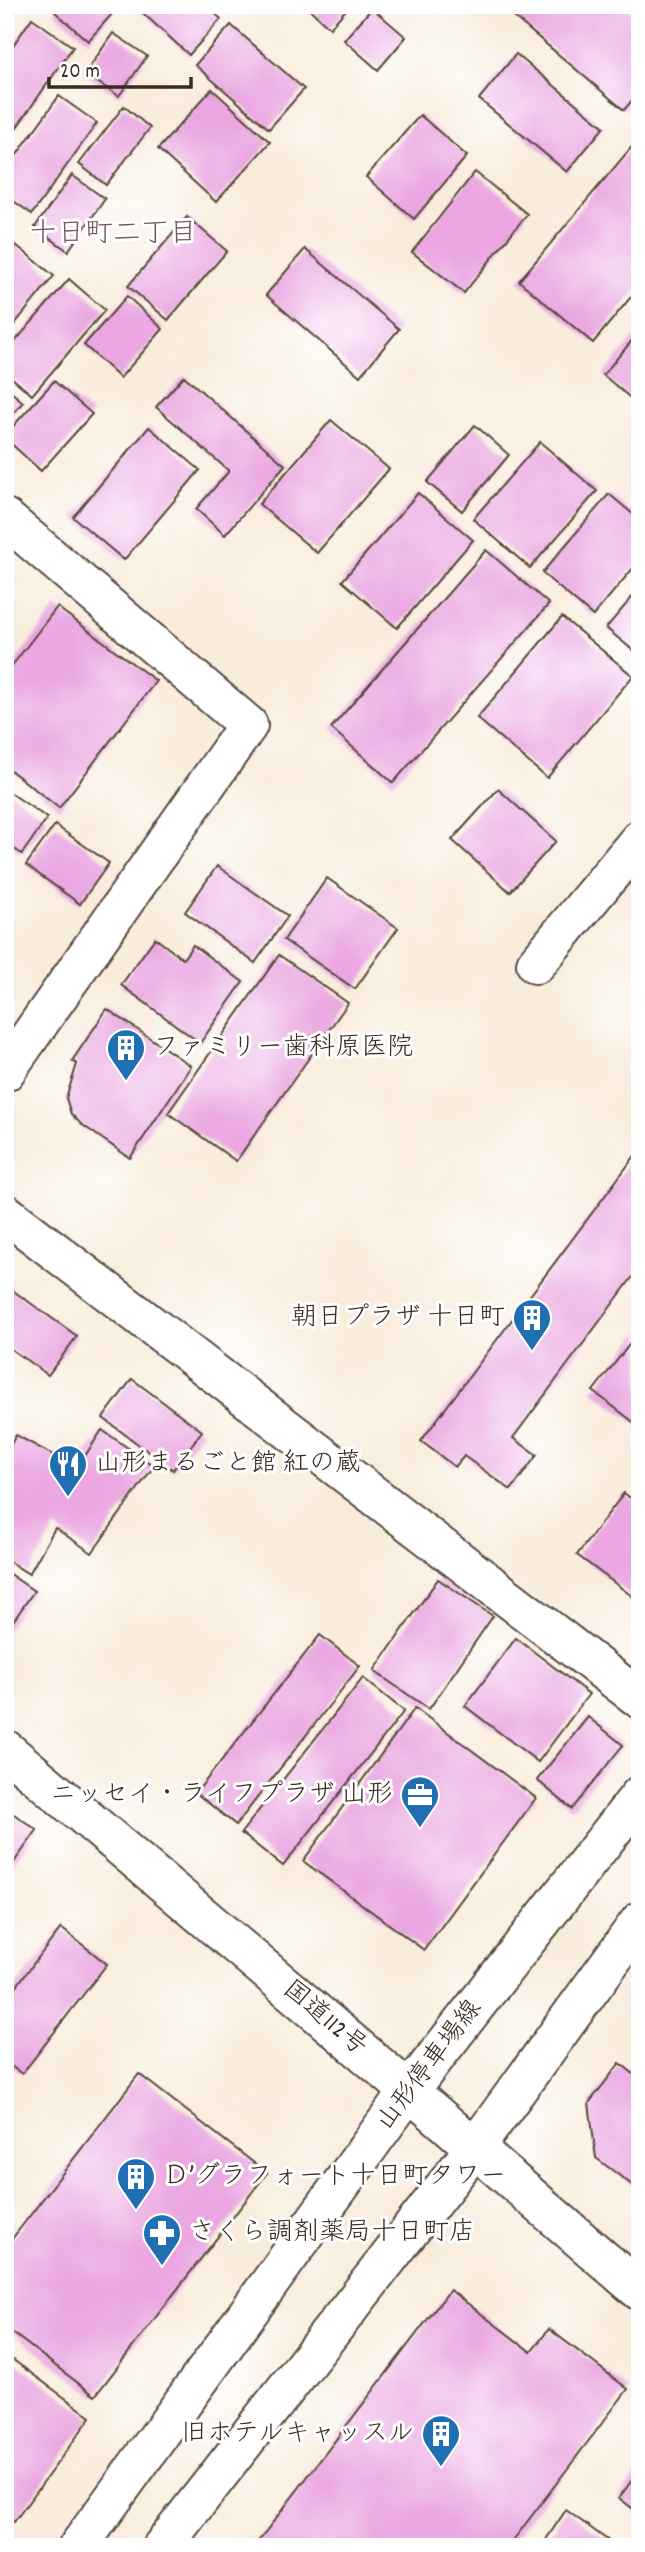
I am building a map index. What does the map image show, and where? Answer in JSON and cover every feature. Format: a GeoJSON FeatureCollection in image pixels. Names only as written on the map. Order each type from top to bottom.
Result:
{"type":"FeatureCollection","features":[{"type":"Feature","properties":{"kind":"main road"},"geometry":{"type":"LineString","coordinates":[[5,518],[248,725],[5,1072]]}},
{"type":"Feature","properties":{"kind":"main road"},"geometry":{"type":"LineString","coordinates":[[536,964],[640,839]]}},
{"type":"Feature","properties":{"kind":"main road"},"geometry":{"type":"LineString","coordinates":[[5,1213],[640,1699]]}},
{"type":"Feature","properties":{"kind":"main road","name":"国道112号"},"geometry":{"type":"LineString","coordinates":[[5,1749],[409,2091],[640,2291]]}},
{"type":"Feature","properties":{"kind":"main road","name":"山形停車場線"},"geometry":{"type":"LineString","coordinates":[[78,2547],[409,2091],[640,1795]]}},
{"type":"Feature","properties":{"kind":"main road"},"geometry":{"type":"LineString","coordinates":[[162,2547],[474,2150],[640,1921]]}},
{"type":"Feature","properties":{"kind":"building"},"geometry":{"type":"Polygon","coordinates":[[[61,5],[120,5],[88,41],[55,12],[61,5]]]}},
{"type":"Feature","properties":{"kind":"building"},"geometry":{"type":"Polygon","coordinates":[[[134,5],[206,5],[221,19],[189,55],[134,5]]]}},
{"type":"Feature","properties":{"kind":"building"},"geometry":{"type":"Polygon","coordinates":[[[305,5],[350,5],[330,28],[305,5]]]}},
{"type":"Feature","properties":{"kind":"building"},"geometry":{"type":"Polygon","coordinates":[[[520,5],[624,5],[640,19],[640,91],[624,110],[512,15],[520,5]]]}},
{"type":"Feature","properties":{"kind":"building"},"geometry":{"type":"Polygon","coordinates":[[[372,8],[406,37],[378,70],[344,40],[372,8]]]}},
{"type":"Feature","properties":{"kind":"building"},"geometry":{"type":"Polygon","coordinates":[[[32,18],[73,47],[5,144],[5,57],[32,18]]]}},
{"type":"Feature","properties":{"kind":"building"},"geometry":{"type":"Polygon","coordinates":[[[231,25],[304,89],[269,129],[195,65],[231,25]]]}},
{"type":"Feature","properties":{"kind":"building"},"geometry":{"type":"Polygon","coordinates":[[[113,33],[147,56],[119,96],[85,74],[113,33]]]}},
{"type":"Feature","properties":{"kind":"building"},"geometry":{"type":"Polygon","coordinates":[[[516,54],[604,127],[567,172],[479,99],[516,54]]]}},
{"type":"Feature","properties":{"kind":"building"},"geometry":{"type":"Polygon","coordinates":[[[212,89],[270,142],[216,202],[158,149],[212,89]]]}},
{"type":"Feature","properties":{"kind":"building"},"geometry":{"type":"Polygon","coordinates":[[[59,96],[97,123],[32,214],[5,195],[5,171],[59,96]]]}},
{"type":"Feature","properties":{"kind":"building"},"geometry":{"type":"Polygon","coordinates":[[[124,106],[150,128],[106,185],[79,164],[124,106]]]}},
{"type":"Feature","properties":{"kind":"building"},"geometry":{"type":"Polygon","coordinates":[[[420,115],[467,156],[414,219],[366,177],[420,115]]]}},
{"type":"Feature","properties":{"kind":"building"},"geometry":{"type":"Polygon","coordinates":[[[640,137],[640,286],[593,343],[519,281],[640,137]]]}},
{"type":"Feature","properties":{"kind":"building"},"geometry":{"type":"Polygon","coordinates":[[[475,172],[527,214],[464,293],[412,252],[475,172]]]}},
{"type":"Feature","properties":{"kind":"building"},"geometry":{"type":"Polygon","coordinates":[[[72,175],[105,199],[68,251],[35,227],[72,175]]]}},
{"type":"Feature","properties":{"kind":"building"},"geometry":{"type":"Polygon","coordinates":[[[187,217],[227,251],[168,320],[128,286],[187,217]]]}},
{"type":"Feature","properties":{"kind":"building"},"geometry":{"type":"Polygon","coordinates":[[[16,245],[54,276],[5,336],[5,259],[16,245]]]}},
{"type":"Feature","properties":{"kind":"building"},"geometry":{"type":"Polygon","coordinates":[[[305,249],[399,329],[360,376],[266,295],[305,249]]]}},
{"type":"Feature","properties":{"kind":"building"},"geometry":{"type":"Polygon","coordinates":[[[69,279],[105,310],[32,395],[5,372],[5,353],[69,279]]]}},
{"type":"Feature","properties":{"kind":"building"},"geometry":{"type":"Polygon","coordinates":[[[127,296],[163,329],[120,378],[84,345],[127,296]]]}},
{"type":"Feature","properties":{"kind":"building"},"geometry":{"type":"Polygon","coordinates":[[[640,331],[640,406],[603,375],[640,331]]]}},
{"type":"Feature","properties":{"kind":"building"},"geometry":{"type":"Polygon","coordinates":[[[184,376],[285,465],[225,535],[196,509],[229,471],[156,407],[184,376]]]}},
{"type":"Feature","properties":{"kind":"building"},"geometry":{"type":"Polygon","coordinates":[[[54,381],[92,414],[41,471],[5,438],[5,435],[54,381]]]}},
{"type":"Feature","properties":{"kind":"building"},"geometry":{"type":"Polygon","coordinates":[[[5,387],[23,402],[5,423],[5,387]]]}},
{"type":"Feature","properties":{"kind":"building"},"geometry":{"type":"Polygon","coordinates":[[[331,420],[389,469],[317,553],[259,504],[331,420]]]}},
{"type":"Feature","properties":{"kind":"building"},"geometry":{"type":"Polygon","coordinates":[[[475,425],[509,455],[462,511],[427,482],[475,425]]]}},
{"type":"Feature","properties":{"kind":"building"},"geometry":{"type":"Polygon","coordinates":[[[149,427],[200,470],[124,560],[73,517],[149,427]]]}},
{"type":"Feature","properties":{"kind":"building"},"geometry":{"type":"Polygon","coordinates":[[[540,442],[597,491],[530,568],[473,519],[540,442]]]}},
{"type":"Feature","properties":{"kind":"building"},"geometry":{"type":"Polygon","coordinates":[[[418,493],[473,540],[397,628],[342,581],[418,493]]]}},
{"type":"Feature","properties":{"kind":"building"},"geometry":{"type":"Polygon","coordinates":[[[609,494],[640,520],[640,560],[593,616],[542,573],[609,494]]]}},
{"type":"Feature","properties":{"kind":"building"},"geometry":{"type":"Polygon","coordinates":[[[486,550],[549,604],[393,783],[331,728],[486,550]]]}},
{"type":"Feature","properties":{"kind":"building"},"geometry":{"type":"Polygon","coordinates":[[[640,588],[640,656],[606,628],[640,588]]]}},
{"type":"Feature","properties":{"kind":"building"},"geometry":{"type":"Polygon","coordinates":[[[57,607],[156,681],[59,808],[5,766],[5,675],[57,607]]]}},
{"type":"Feature","properties":{"kind":"building"},"geometry":{"type":"Polygon","coordinates":[[[562,617],[633,676],[547,778],[477,718],[562,617]]]}},
{"type":"Feature","properties":{"kind":"building"},"geometry":{"type":"Polygon","coordinates":[[[5,789],[47,818],[22,854],[5,843],[5,789]]]}},
{"type":"Feature","properties":{"kind":"building"},"geometry":{"type":"Polygon","coordinates":[[[498,789],[556,841],[510,892],[452,840],[498,789]]]}},
{"type":"Feature","properties":{"kind":"building"},"geometry":{"type":"Polygon","coordinates":[[[55,825],[109,863],[80,904],[26,865],[55,825]]]}},
{"type":"Feature","properties":{"kind":"building"},"geometry":{"type":"Polygon","coordinates":[[[217,866],[288,916],[255,963],[185,912],[217,866]]]}},
{"type":"Feature","properties":{"kind":"building"},"geometry":{"type":"Polygon","coordinates":[[[327,878],[398,928],[355,989],[284,940],[327,878]]]}},
{"type":"Feature","properties":{"kind":"building"},"geometry":{"type":"Polygon","coordinates":[[[155,938],[183,959],[193,945],[243,982],[200,1043],[121,985],[155,938]]]}},
{"type":"Feature","properties":{"kind":"building"},"geometry":{"type":"Polygon","coordinates":[[[279,955],[348,1003],[236,1161],[168,1113],[279,955]]]}},
{"type":"Feature","properties":{"kind":"building","name":"ファミリー歯科原医院"},"geometry":{"type":"Polygon","coordinates":[[[107,1009],[191,1066],[130,1158],[81,1124],[71,1114],[66,1098],[77,1064],[72,1061],[107,1009]]]}},
{"type":"Feature","properties":{"kind":"building","name":"朝日プラザ 十日町"},"geometry":{"type":"Polygon","coordinates":[[[640,1149],[640,1267],[513,1438],[537,1455],[511,1490],[464,1456],[455,1467],[421,1441],[640,1149]]]}},
{"type":"Feature","properties":{"kind":"building"},"geometry":{"type":"Polygon","coordinates":[[[5,1285],[77,1336],[48,1375],[5,1345],[5,1285]]]}},
{"type":"Feature","properties":{"kind":"building"},"geometry":{"type":"Polygon","coordinates":[[[640,1331],[640,1427],[593,1391],[640,1331]]]}},
{"type":"Feature","properties":{"kind":"building"},"geometry":{"type":"Polygon","coordinates":[[[132,1379],[202,1431],[173,1470],[103,1418],[132,1379]]]}},
{"type":"Feature","properties":{"kind":"building","name":"山形まるごと館 紅の蔵"},"geometry":{"type":"Polygon","coordinates":[[[102,1430],[154,1466],[92,1553],[55,1528],[29,1574],[5,1559],[5,1455],[16,1435],[77,1468],[102,1430]]]}},
{"type":"Feature","properties":{"kind":"building"},"geometry":{"type":"Polygon","coordinates":[[[624,1493],[640,1505],[640,1602],[577,1555],[624,1493]]]}},
{"type":"Feature","properties":{"kind":"building"},"geometry":{"type":"Polygon","coordinates":[[[5,1571],[34,1591],[5,1633],[5,1571]]]}},
{"type":"Feature","properties":{"kind":"building"},"geometry":{"type":"Polygon","coordinates":[[[438,1579],[493,1616],[429,1709],[374,1671],[438,1579]]]}},
{"type":"Feature","properties":{"kind":"building"},"geometry":{"type":"Polygon","coordinates":[[[320,1635],[360,1666],[236,1825],[196,1793],[320,1635]]]}},
{"type":"Feature","properties":{"kind":"building"},"geometry":{"type":"Polygon","coordinates":[[[516,1638],[589,1694],[538,1762],[465,1706],[516,1638]]]}},
{"type":"Feature","properties":{"kind":"building"},"geometry":{"type":"Polygon","coordinates":[[[363,1678],[404,1711],[283,1866],[241,1833],[363,1678]]]}},
{"type":"Feature","properties":{"kind":"building","name":"ニッセイ・ライフプラザ 山形"},"geometry":{"type":"Polygon","coordinates":[[[415,1708],[536,1798],[424,1950],[303,1861],[415,1708]]]}},
{"type":"Feature","properties":{"kind":"building"},"geometry":{"type":"Polygon","coordinates":[[[588,1717],[623,1745],[572,1809],[537,1780],[588,1717]]]}},
{"type":"Feature","properties":{"kind":"building"},"geometry":{"type":"Polygon","coordinates":[[[5,1808],[37,1830],[5,1875],[5,1808]]]}},
{"type":"Feature","properties":{"kind":"building"},"geometry":{"type":"Polygon","coordinates":[[[61,1928],[107,1964],[22,2074],[5,2062],[5,2001],[61,1928]]]}},
{"type":"Feature","properties":{"kind":"building"},"geometry":{"type":"Polygon","coordinates":[[[620,2063],[640,2079],[640,2191],[596,2158],[589,2103],[620,2063]]]}},
{"type":"Feature","properties":{"kind":"building","name":"Ｄ’グラフォート十日町タワー"},"geometry":{"type":"Polygon","coordinates":[[[139,2074],[267,2173],[95,2396],[5,2327],[5,2248],[139,2074]]]}},
{"type":"Feature","properties":{"kind":"building","name":"旧ホテルキャッスル"},"geometry":{"type":"Polygon","coordinates":[[[450,2290],[531,2352],[549,2329],[628,2389],[508,2547],[254,2547],[450,2290]]]}},
{"type":"Feature","properties":{"kind":"building"},"geometry":{"type":"Polygon","coordinates":[[[5,2354],[91,2417],[14,2522],[5,2516],[5,2354]]]}},
{"type":"Feature","properties":{"kind":"building"},"geometry":{"type":"Polygon","coordinates":[[[640,2469],[640,2514],[619,2498],[640,2469]]]}},
{"type":"Feature","properties":{"kind":"building"},"geometry":{"type":"Polygon","coordinates":[[[566,2510],[617,2547],[541,2547],[566,2510]]]}},
{"type":"Feature","properties":{"kind":"place","name":"ファミリー歯科原医院"},"geometry":{"type":"Point","coordinates":[126,1082]}},
{"type":"Feature","properties":{"kind":"place","name":"朝日プラザ 十日町"},"geometry":{"type":"Point","coordinates":[532,1352]}},
{"type":"Feature","properties":{"kind":"place","name":"山形まるごと館 紅の蔵"},"geometry":{"type":"Point","coordinates":[68,1498]}},
{"type":"Feature","properties":{"kind":"place","name":"ニッセイ・ライフプラザ 山形"},"geometry":{"type":"Point","coordinates":[420,1829]}},
{"type":"Feature","properties":{"kind":"place","name":"Ｄ’グラフォート十日町タワー"},"geometry":{"type":"Point","coordinates":[136,2211]}},
{"type":"Feature","properties":{"kind":"place","name":"さくら調剤薬局十日町店"},"geometry":{"type":"Point","coordinates":[162,2267]}},
{"type":"Feature","properties":{"kind":"place","name":"旧ホテルキャッスル"},"geometry":{"type":"Point","coordinates":[441,2468]}},
{"type":"Feature","properties":{"kind":"district","name":"十日町二丁目"},"geometry":{"type":"Point","coordinates":[113,236]}}]}
